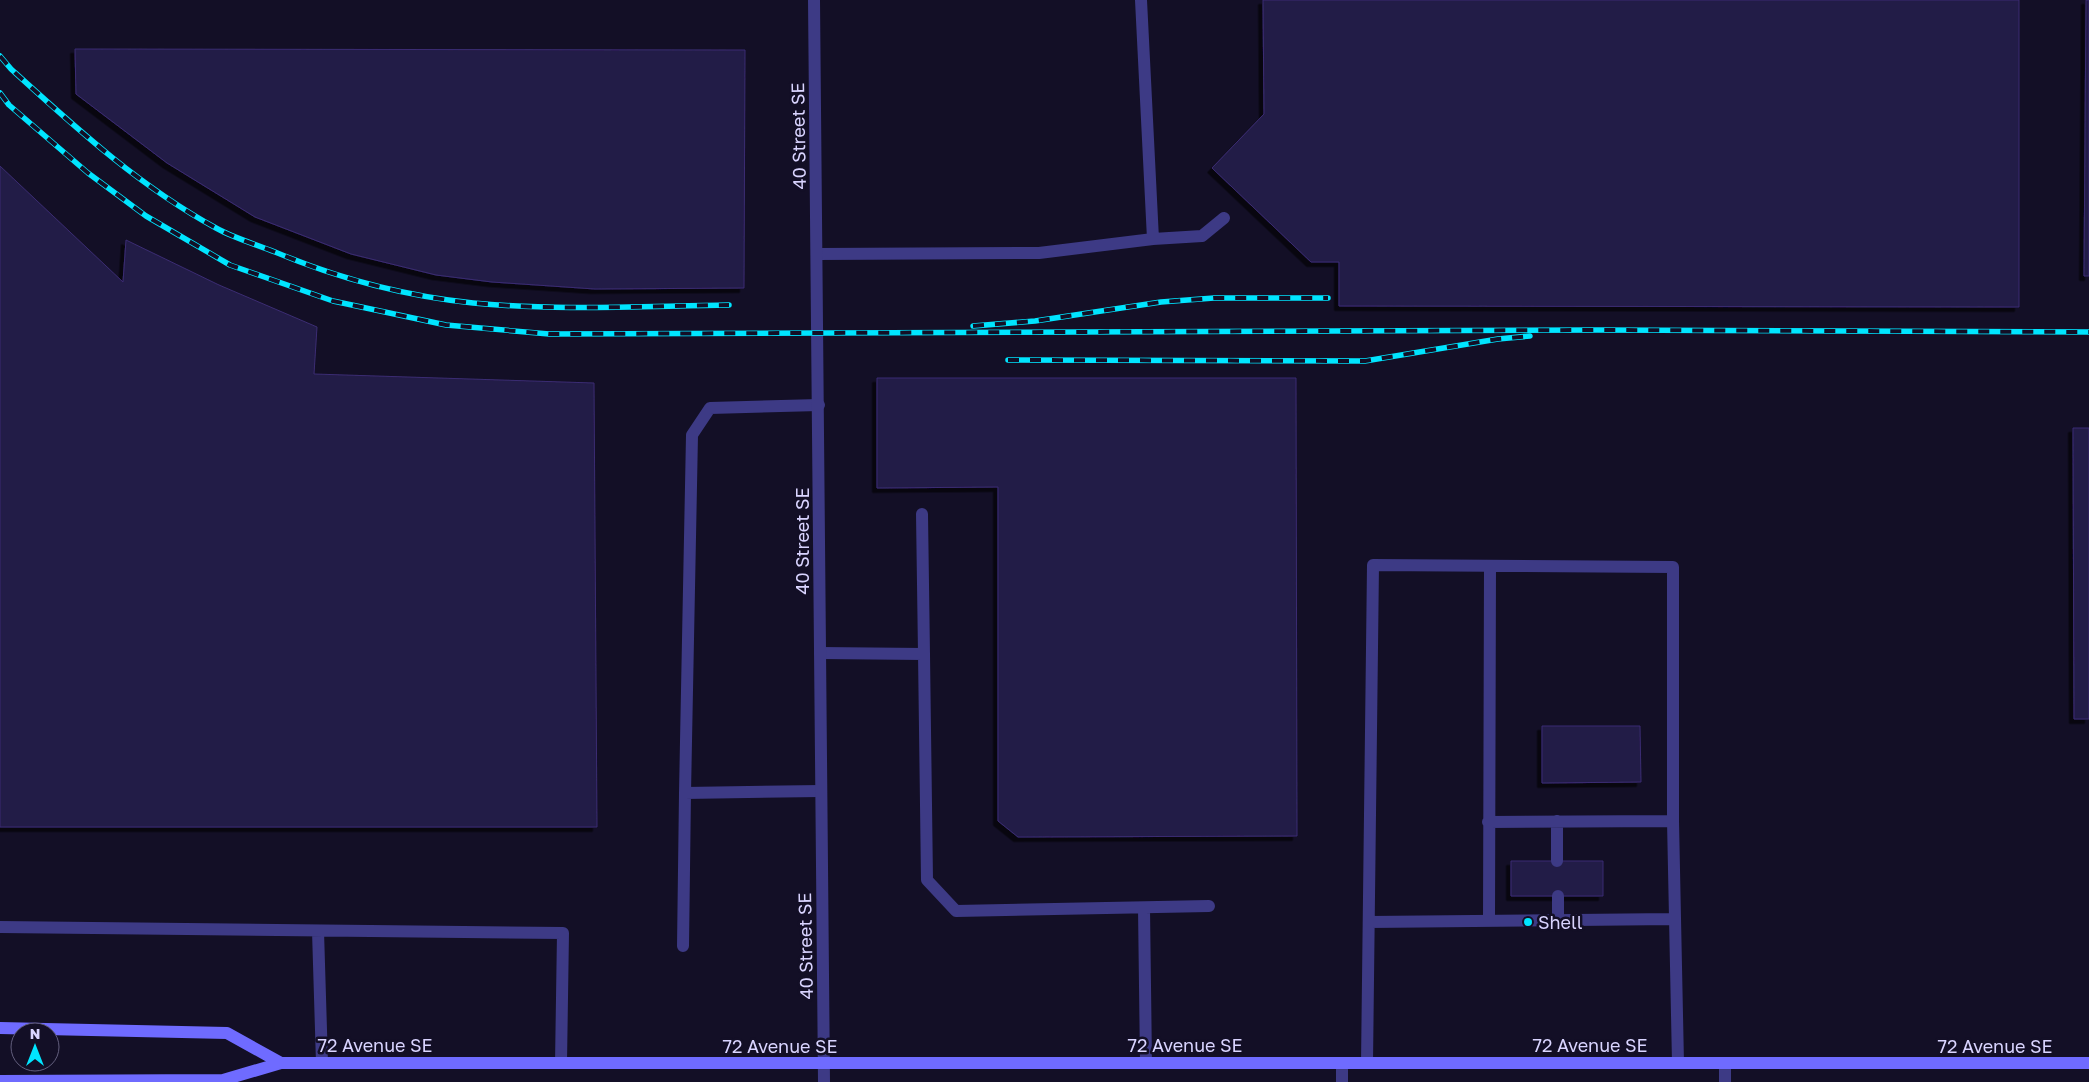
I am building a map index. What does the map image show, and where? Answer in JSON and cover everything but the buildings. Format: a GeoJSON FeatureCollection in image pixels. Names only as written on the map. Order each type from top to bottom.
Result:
{"type":"FeatureCollection","features":[{"type":"Feature","properties":{"kind":"street","name":"40 Street SE"},"geometry":{"type":"LineString","coordinates":[[814,0],[824,1082]]}},
{"type":"Feature","properties":{"kind":"street"},"geometry":{"type":"LineString","coordinates":[[1141,0],[1153,239]]}},
{"type":"Feature","properties":{"kind":"street"},"geometry":{"type":"LineString","coordinates":[[817,254],[1039,253],[1153,239],[1202,236],[1224,218]]}},
{"type":"Feature","properties":{"kind":"street"},"geometry":{"type":"LineString","coordinates":[[683,946],[692,435],[710,408],[819,405]]}},
{"type":"Feature","properties":{"kind":"street"},"geometry":{"type":"LineString","coordinates":[[922,514],[927,880],[956,911],[1209,906]]}},
{"type":"Feature","properties":{"kind":"street"},"geometry":{"type":"LineString","coordinates":[[1367,1062],[1372,565],[1673,567],[1672,821],[1678,1063]]}},
{"type":"Feature","properties":{"kind":"street"},"geometry":{"type":"LineString","coordinates":[[1489,920],[1490,566]]}},
{"type":"Feature","properties":{"kind":"street"},"geometry":{"type":"LineString","coordinates":[[820,653],[924,654]]}},
{"type":"Feature","properties":{"kind":"street"},"geometry":{"type":"LineString","coordinates":[[685,793],[821,791]]}},
{"type":"Feature","properties":{"kind":"street"},"geometry":{"type":"LineString","coordinates":[[1557,821],[1557,861]]}},
{"type":"Feature","properties":{"kind":"street"},"geometry":{"type":"LineString","coordinates":[[1488,822],[1672,821]]}},
{"type":"Feature","properties":{"kind":"street"},"geometry":{"type":"LineString","coordinates":[[1558,896],[1558,920]]}},
{"type":"Feature","properties":{"kind":"street"},"geometry":{"type":"LineString","coordinates":[[1144,908],[1146,1063]]}},
{"type":"Feature","properties":{"kind":"street"},"geometry":{"type":"LineString","coordinates":[[1369,922],[1674,919]]}},
{"type":"Feature","properties":{"kind":"street"},"geometry":{"type":"LineString","coordinates":[[0,927],[563,933],[561,1063]]}},
{"type":"Feature","properties":{"kind":"street"},"geometry":{"type":"LineString","coordinates":[[318,931],[322,1062]]}},
{"type":"Feature","properties":{"kind":"street"},"geometry":{"type":"LineString","coordinates":[[0,1028],[227,1033],[281,1063]]}},
{"type":"Feature","properties":{"kind":"street","name":"72 Avenue SE"},"geometry":{"type":"LineString","coordinates":[[0,1081],[223,1080],[281,1063],[322,1062],[2089,1063]]}},
{"type":"Feature","properties":{"kind":"street"},"geometry":{"type":"LineString","coordinates":[[1342,1062],[1342,1082]]}},
{"type":"Feature","properties":{"kind":"street"},"geometry":{"type":"LineString","coordinates":[[1725,1063],[1725,1082]]}},
{"type":"Feature","properties":{"kind":"railway"},"geometry":{"type":"LineString","coordinates":[[0,56],[11,69],[109,155],[134,175],[188,212],[223,232],[323,270],[397,291],[473,303],[536,307],[729,305]]}},
{"type":"Feature","properties":{"kind":"railway"},"geometry":{"type":"LineString","coordinates":[[0,93],[9,105],[88,173],[146,216],[230,265],[333,301],[446,325],[549,334],[1597,330],[2089,332]]}},
{"type":"Feature","properties":{"kind":"railway"},"geometry":{"type":"LineString","coordinates":[[973,326],[1035,321],[1161,302],[1214,298],[1328,298]]}},
{"type":"Feature","properties":{"kind":"railway"},"geometry":{"type":"LineString","coordinates":[[1008,360],[1365,361],[1498,339],[1530,336]]}},
{"type":"Feature","properties":{"kind":"place","name":"Shell"},"geometry":{"type":"Point","coordinates":[1528,922]}}]}
